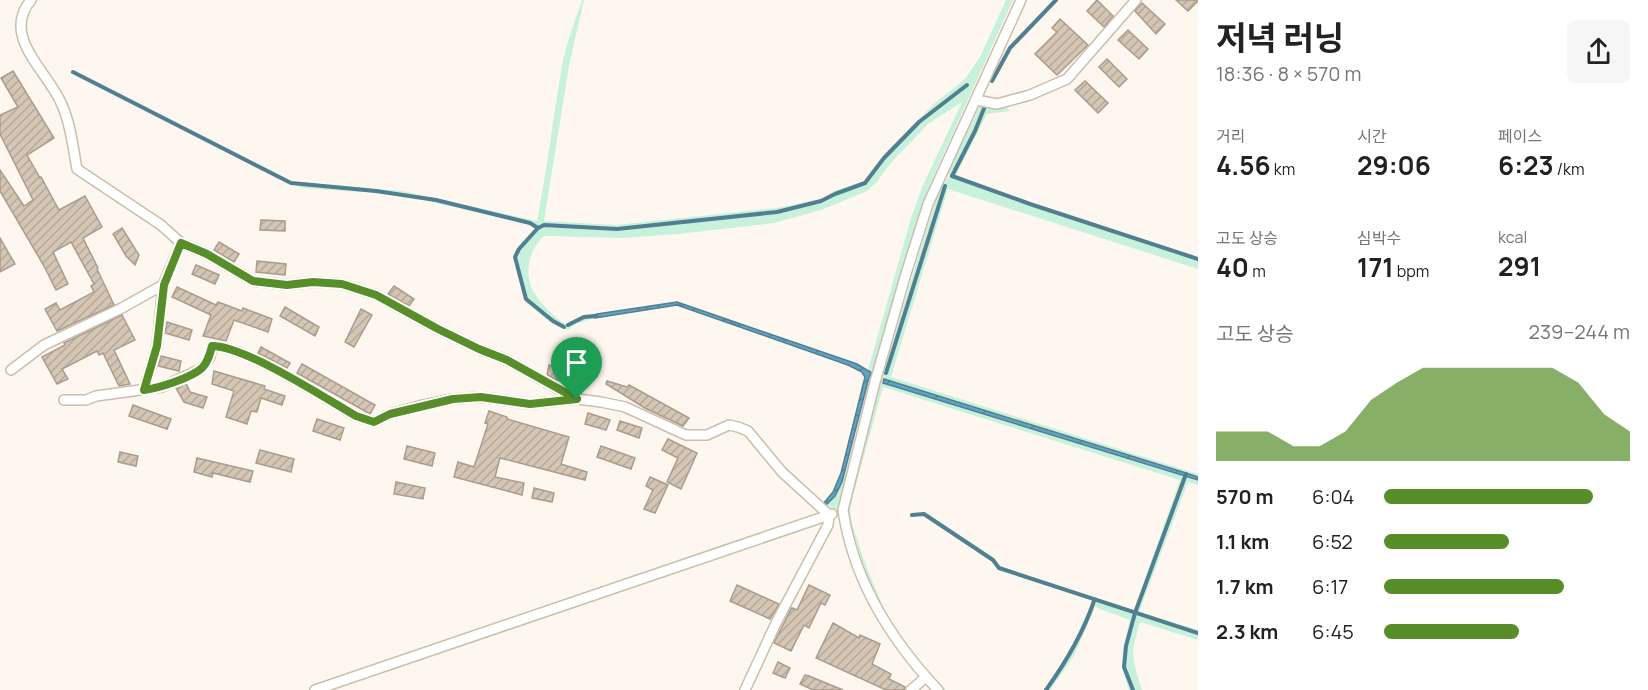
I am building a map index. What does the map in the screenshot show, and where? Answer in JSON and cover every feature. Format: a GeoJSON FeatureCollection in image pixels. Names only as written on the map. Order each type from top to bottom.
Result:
{"type":"FeatureCollection","features":[{"type":"Feature","properties":{"kind":"street"},"geometry":{"type":"LineString","coordinates":[[31,0],[20,15],[17,33],[21,46],[62,103],[77,169],[161,225],[181,243],[207,254],[253,281],[287,285],[313,282],[342,284],[376,295],[468,344],[507,360],[577,399]]}},
{"type":"Feature","properties":{"kind":"street"},"geometry":{"type":"LineString","coordinates":[[938,690],[896,641],[872,598],[848,536],[843,510],[875,382],[925,215],[1021,0]]}},
{"type":"Feature","properties":{"kind":"street"},"geometry":{"type":"LineString","coordinates":[[976,100],[997,104],[1030,95],[1067,79],[1136,0]]}},
{"type":"Feature","properties":{"kind":"street"},"geometry":{"type":"LineString","coordinates":[[144,390],[157,346],[164,285],[181,243]]}},
{"type":"Feature","properties":{"kind":"street"},"geometry":{"type":"LineString","coordinates":[[11,370],[44,345],[164,285]]}},
{"type":"Feature","properties":{"kind":"street"},"geometry":{"type":"LineString","coordinates":[[64,400],[86,400],[96,396],[162,387],[201,369],[210,357],[212,346],[241,353],[356,416],[374,422],[390,414],[453,399],[481,397],[530,404],[577,399],[624,407],[686,435],[707,435],[729,425],[748,431],[782,472],[829,515]]}},
{"type":"Feature","properties":{"kind":"street"},"geometry":{"type":"LineString","coordinates":[[315,690],[342,685],[843,510]]}},
{"type":"Feature","properties":{"kind":"street"},"geometry":{"type":"LineString","coordinates":[[745,690],[776,623],[828,525],[829,515]]}},
{"type":"Feature","properties":{"kind":"street"},"geometry":{"type":"LineString","coordinates":[[911,690],[926,677]]}},
{"type":"Feature","properties":{"kind":"green space"},"geometry":{"type":"Polygon","coordinates":[[[582,0],[584,0],[569,66],[544,221],[616,225],[777,208],[821,199],[834,191],[865,181],[884,155],[917,121],[965,79],[980,57],[1006,0],[1013,0],[924,199],[910,242],[838,510],[823,504],[827,504],[835,494],[848,463],[869,377],[872,373],[868,370],[911,218],[923,185],[962,102],[928,124],[867,191],[821,210],[774,223],[678,234],[623,238],[544,236],[535,247],[530,260],[530,282],[535,294],[546,308],[565,324],[582,315],[597,314],[593,316],[595,318],[575,324],[568,330],[546,319],[524,300],[514,257],[518,247],[535,228],[529,224],[410,197],[300,188],[300,182],[402,191],[537,221],[564,57],[582,0]]]}},
{"type":"Feature","properties":{"kind":"green space"},"geometry":{"type":"Polygon","coordinates":[[[980,106],[1006,106],[1010,111],[987,114],[956,175],[1030,203],[1198,257],[1198,269],[948,189],[891,377],[1198,474],[1198,477],[885,379],[883,383],[1198,480],[1198,485],[1188,482],[1139,612],[1198,630],[1198,640],[1140,622],[1134,656],[1142,690],[1129,690],[1122,667],[1130,620],[1095,607],[1074,656],[1050,690],[1044,690],[1069,653],[1094,598],[1134,610],[1180,480],[883,387],[853,496],[850,511],[852,524],[866,566],[899,640],[946,690],[942,690],[898,639],[864,572],[849,526],[850,495],[941,184],[944,184],[949,176],[948,172],[980,106]]]}},
{"type":"Feature","properties":{"kind":"water"},"geometry":{"type":"Polygon","coordinates":[[[677,302],[857,364],[872,373],[869,377],[842,482],[835,496],[827,504],[823,504],[833,492],[841,473],[865,377],[862,372],[848,365],[677,305],[595,318],[592,316],[677,302]]]}},
{"type":"Feature","properties":{"kind":"water"},"geometry":{"type":"Polygon","coordinates":[[[884,379],[1186,473],[1198,477],[1198,480],[883,383],[884,379]]]}},
{"type":"Feature","properties":{"kind":"building"},"geometry":{"type":"Polygon","coordinates":[[[1097,0],[1113,16],[1104,27],[1087,11],[1097,0]]]}},
{"type":"Feature","properties":{"kind":"building"},"geometry":{"type":"Polygon","coordinates":[[[1176,0],[1198,0],[1198,1],[1188,11],[1176,0]]]}},
{"type":"Feature","properties":{"kind":"building"},"geometry":{"type":"Polygon","coordinates":[[[1142,3],[1165,24],[1156,34],[1135,11],[1142,3]]]}},
{"type":"Feature","properties":{"kind":"building"},"geometry":{"type":"Polygon","coordinates":[[[1060,19],[1088,45],[1057,75],[1035,54],[1057,32],[1052,28],[1060,19]]]}},
{"type":"Feature","properties":{"kind":"building"},"geometry":{"type":"Polygon","coordinates":[[[1128,30],[1148,49],[1139,59],[1118,40],[1128,30]]]}},
{"type":"Feature","properties":{"kind":"building"},"geometry":{"type":"Polygon","coordinates":[[[1107,59],[1127,79],[1119,87],[1099,67],[1107,59]]]}},
{"type":"Feature","properties":{"kind":"building"},"geometry":{"type":"Polygon","coordinates":[[[13,71],[54,138],[27,155],[40,178],[59,210],[85,196],[102,227],[83,238],[114,305],[57,331],[45,309],[56,303],[60,310],[94,292],[91,286],[94,284],[71,242],[53,252],[68,284],[56,290],[0,191],[0,170],[24,206],[33,200],[0,134],[0,115],[18,107],[1,78],[13,71]]]}},
{"type":"Feature","properties":{"kind":"building"},"geometry":{"type":"Polygon","coordinates":[[[1085,81],[1108,103],[1098,113],[1075,90],[1085,81]]]}},
{"type":"Feature","properties":{"kind":"building"},"geometry":{"type":"Polygon","coordinates":[[[261,220],[285,221],[285,231],[260,230],[261,220]]]}},
{"type":"Feature","properties":{"kind":"building"},"geometry":{"type":"Polygon","coordinates":[[[122,228],[139,255],[135,265],[126,256],[113,234],[122,228]]]}},
{"type":"Feature","properties":{"kind":"building"},"geometry":{"type":"Polygon","coordinates":[[[0,238],[15,264],[0,272],[0,238]]]}},
{"type":"Feature","properties":{"kind":"building"},"geometry":{"type":"Polygon","coordinates":[[[219,242],[239,254],[234,262],[214,250],[219,242]]]}},
{"type":"Feature","properties":{"kind":"building"},"geometry":{"type":"Polygon","coordinates":[[[257,261],[286,264],[285,275],[256,272],[257,261]]]}},
{"type":"Feature","properties":{"kind":"building"},"geometry":{"type":"Polygon","coordinates":[[[196,265],[219,275],[215,284],[192,274],[196,265]]]}},
{"type":"Feature","properties":{"kind":"building"},"geometry":{"type":"Polygon","coordinates":[[[394,286],[414,299],[409,306],[388,294],[394,286]]]}},
{"type":"Feature","properties":{"kind":"building"},"geometry":{"type":"Polygon","coordinates":[[[177,287],[216,305],[218,302],[242,311],[243,308],[272,319],[268,332],[234,320],[226,341],[203,336],[211,315],[172,297],[177,287]]]}},
{"type":"Feature","properties":{"kind":"building"},"geometry":{"type":"Polygon","coordinates":[[[285,307],[319,327],[315,336],[280,316],[285,307]]]}},
{"type":"Feature","properties":{"kind":"building"},"geometry":{"type":"Polygon","coordinates":[[[361,309],[372,315],[354,347],[345,342],[361,309]]]}},
{"type":"Feature","properties":{"kind":"building"},"geometry":{"type":"Polygon","coordinates":[[[122,315],[135,340],[114,350],[130,384],[119,386],[103,353],[99,355],[97,351],[62,369],[68,379],[57,384],[42,357],[65,345],[64,343],[122,315]]]}},
{"type":"Feature","properties":{"kind":"building"},"geometry":{"type":"Polygon","coordinates":[[[167,322],[192,330],[189,340],[165,333],[167,322]]]}},
{"type":"Feature","properties":{"kind":"building"},"geometry":{"type":"Polygon","coordinates":[[[261,347],[290,363],[287,368],[258,353],[261,347]]]}},
{"type":"Feature","properties":{"kind":"building"},"geometry":{"type":"Polygon","coordinates":[[[161,356],[181,361],[179,371],[158,366],[161,356]]]}},
{"type":"Feature","properties":{"kind":"building"},"geometry":{"type":"Polygon","coordinates":[[[302,364],[375,405],[370,414],[297,373],[302,364]]]}},
{"type":"Feature","properties":{"kind":"building"},"geometry":{"type":"Polygon","coordinates":[[[549,365],[582,372],[579,385],[547,375],[549,365]]]}},
{"type":"Feature","properties":{"kind":"building"},"geometry":{"type":"Polygon","coordinates":[[[214,371],[265,386],[264,389],[285,396],[282,405],[261,398],[257,412],[251,411],[247,424],[226,417],[234,391],[212,384],[214,371]]]}},
{"type":"Feature","properties":{"kind":"building"},"geometry":{"type":"Polygon","coordinates":[[[607,381],[627,387],[629,385],[689,418],[683,426],[645,408],[606,384],[607,381]]]}},
{"type":"Feature","properties":{"kind":"building"},"geometry":{"type":"Polygon","coordinates":[[[186,383],[190,392],[207,397],[203,408],[184,402],[176,388],[186,383]]]}},
{"type":"Feature","properties":{"kind":"building"},"geometry":{"type":"Polygon","coordinates":[[[133,405],[171,419],[167,429],[129,416],[133,405]]]}},
{"type":"Feature","properties":{"kind":"building"},"geometry":{"type":"Polygon","coordinates":[[[489,411],[507,417],[507,419],[569,437],[561,464],[587,472],[585,480],[500,458],[495,477],[524,483],[522,495],[454,477],[458,462],[474,467],[488,424],[485,423],[489,411]]]}},
{"type":"Feature","properties":{"kind":"building"},"geometry":{"type":"Polygon","coordinates":[[[588,413],[610,420],[606,430],[585,424],[588,413]]]}},
{"type":"Feature","properties":{"kind":"building"},"geometry":{"type":"Polygon","coordinates":[[[317,419],[344,428],[340,440],[313,431],[317,419]]]}},
{"type":"Feature","properties":{"kind":"building"},"geometry":{"type":"Polygon","coordinates":[[[620,421],[642,428],[639,438],[617,430],[620,421]]]}},
{"type":"Feature","properties":{"kind":"building"},"geometry":{"type":"Polygon","coordinates":[[[668,439],[697,453],[681,489],[667,482],[678,458],[662,450],[668,439]]]}},
{"type":"Feature","properties":{"kind":"building"},"geometry":{"type":"Polygon","coordinates":[[[407,446],[435,453],[432,466],[404,459],[407,446]]]}},
{"type":"Feature","properties":{"kind":"building"},"geometry":{"type":"Polygon","coordinates":[[[601,446],[635,458],[631,469],[597,457],[601,446]]]}},
{"type":"Feature","properties":{"kind":"building"},"geometry":{"type":"Polygon","coordinates":[[[260,450],[294,459],[291,472],[256,463],[260,450]]]}},
{"type":"Feature","properties":{"kind":"building"},"geometry":{"type":"Polygon","coordinates":[[[120,452],[138,456],[136,466],[118,462],[120,452]]]}},
{"type":"Feature","properties":{"kind":"building"},"geometry":{"type":"Polygon","coordinates":[[[197,458],[253,471],[250,482],[213,473],[212,477],[194,472],[197,458]]]}},
{"type":"Feature","properties":{"kind":"building"},"geometry":{"type":"Polygon","coordinates":[[[650,477],[668,485],[655,513],[644,509],[653,490],[646,486],[650,477]]]}},
{"type":"Feature","properties":{"kind":"building"},"geometry":{"type":"Polygon","coordinates":[[[396,482],[425,488],[423,499],[394,494],[396,482]]]}},
{"type":"Feature","properties":{"kind":"building"},"geometry":{"type":"Polygon","coordinates":[[[534,488],[554,493],[552,502],[532,498],[534,488]]]}},
{"type":"Feature","properties":{"kind":"building"},"geometry":{"type":"Polygon","coordinates":[[[737,585],[779,604],[770,619],[730,601],[737,585]]]}},
{"type":"Feature","properties":{"kind":"building"},"geometry":{"type":"Polygon","coordinates":[[[809,585],[830,595],[825,605],[821,603],[809,628],[804,625],[791,651],[774,643],[791,609],[797,610],[809,585]]]}},
{"type":"Feature","properties":{"kind":"building"},"geometry":{"type":"Polygon","coordinates":[[[833,623],[859,638],[860,635],[880,644],[872,664],[891,674],[889,679],[905,687],[904,690],[886,690],[816,658],[833,623]]]}},
{"type":"Feature","properties":{"kind":"building"},"geometry":{"type":"Polygon","coordinates":[[[778,662],[790,668],[785,678],[773,673],[778,662]]]}},
{"type":"Feature","properties":{"kind":"building"},"geometry":{"type":"Polygon","coordinates":[[[805,675],[843,690],[813,690],[800,684],[805,675]]]}},
{"type":"Feature","properties":{"kind":"waterway"},"geometry":{"type":"LineString","coordinates":[[992,81],[1010,48],[1056,0]]}},
{"type":"Feature","properties":{"kind":"waterway"},"geometry":{"type":"LineString","coordinates":[[73,72],[291,183],[376,191],[436,200],[530,223],[538,228],[544,225],[617,229],[777,212],[821,201],[865,183],[884,158],[919,122],[967,85]]}},
{"type":"Feature","properties":{"kind":"waterway"},"geometry":{"type":"LineString","coordinates":[[985,106],[952,176],[1198,259]]}},
{"type":"Feature","properties":{"kind":"waterway"},"geometry":{"type":"LineString","coordinates":[[886,373],[945,186]]}},
{"type":"Feature","properties":{"kind":"waterway"},"geometry":{"type":"LineString","coordinates":[[538,228],[519,249],[515,257],[526,299],[564,327]]}},
{"type":"Feature","properties":{"kind":"waterway"},"geometry":{"type":"LineString","coordinates":[[568,325],[584,317],[596,316]]}},
{"type":"Feature","properties":{"kind":"waterway"},"geometry":{"type":"LineString","coordinates":[[1133,690],[1124,667],[1126,646],[1135,613],[1186,474]]}},
{"type":"Feature","properties":{"kind":"waterway"},"geometry":{"type":"LineString","coordinates":[[912,515],[924,514],[993,560],[999,568],[1198,633]]}},
{"type":"Feature","properties":{"kind":"waterway"},"geometry":{"type":"LineString","coordinates":[[1046,690],[1085,625],[1094,601]]}},
{"type":"Feature","properties":{"kind":"route"},"geometry":{"type":"LineString","coordinates":[[181,243],[207,254],[253,281],[287,285],[313,282],[342,284],[376,295],[438,329],[507,360],[577,399],[530,404],[481,397],[453,399],[390,414],[374,422],[356,416],[241,353],[219,346],[212,346],[210,357],[201,369],[162,387],[144,390],[157,346],[164,285],[181,243]]}}]}
